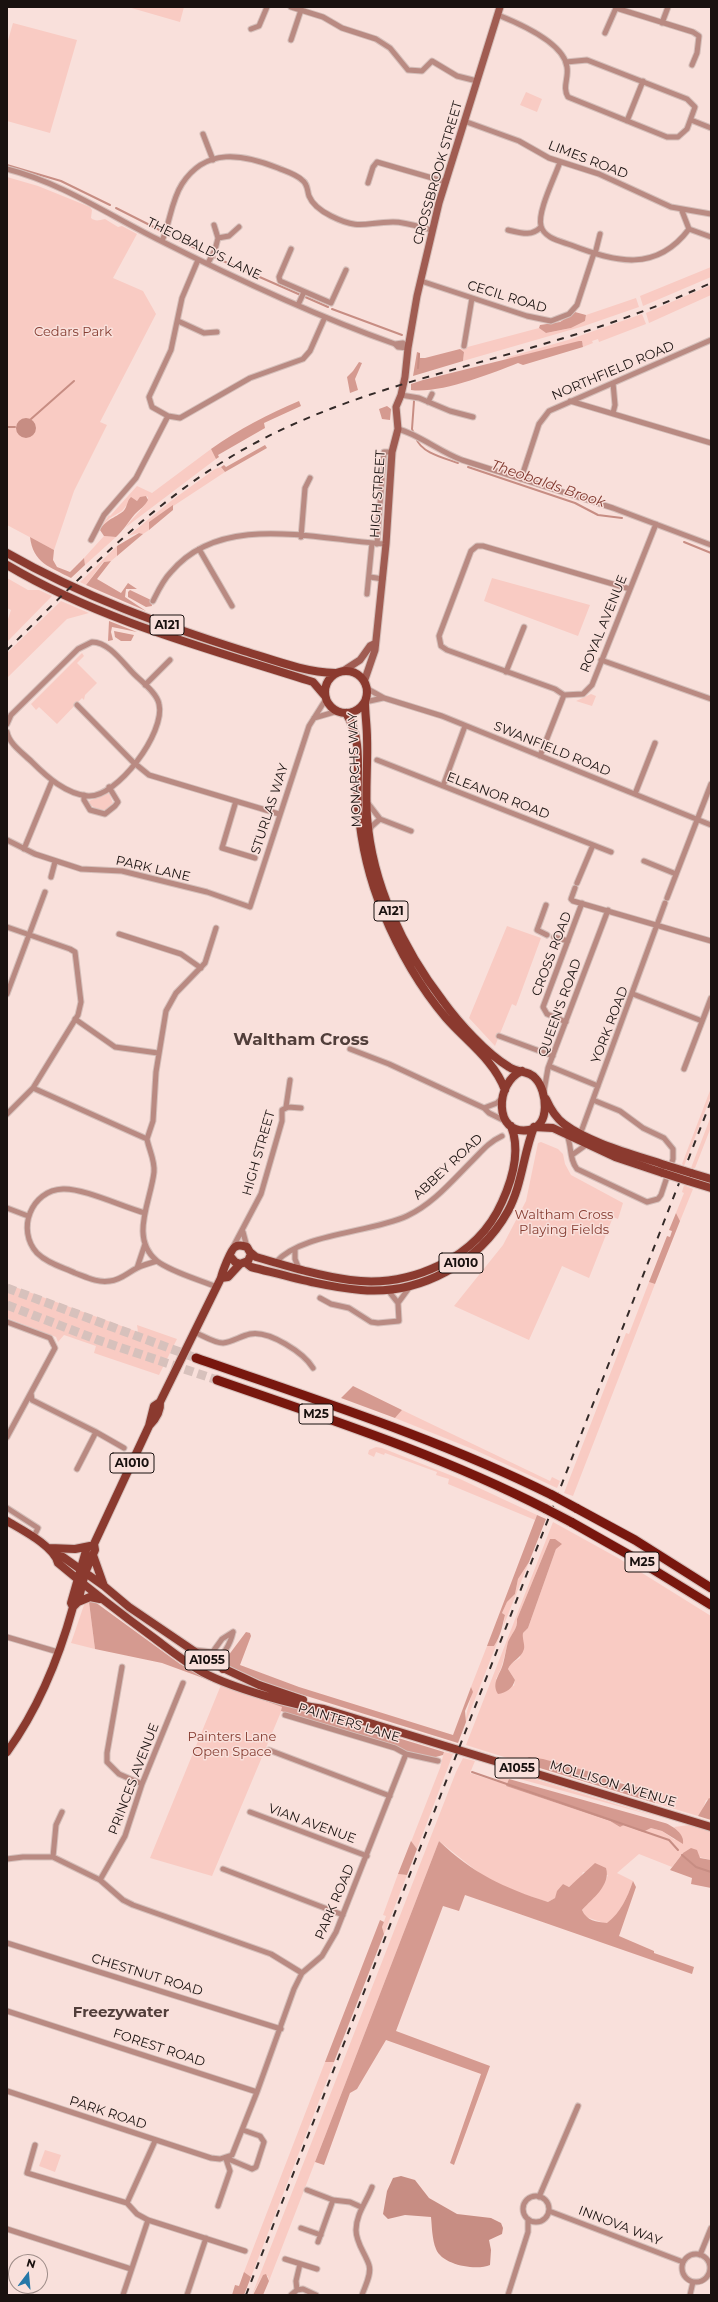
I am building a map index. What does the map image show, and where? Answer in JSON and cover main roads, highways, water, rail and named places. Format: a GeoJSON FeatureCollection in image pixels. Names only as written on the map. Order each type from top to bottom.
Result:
{"type":"FeatureCollection","features":[{"type":"Feature","properties":{"kind":"highway","name":"M25"},"geometry":{"type":"LineString","coordinates":[[196,1358],[414,1434],[489,1465],[552,1495],[635,1540],[711,1588]]}},
{"type":"Feature","properties":{"kind":"highway","name":"M25"},"geometry":{"type":"LineString","coordinates":[[217,1380],[396,1442],[477,1476],[571,1522],[631,1556],[711,1605]]}},
{"type":"Feature","properties":{"kind":"main road","name":"CROSSBROOK STREET"},"geometry":{"type":"LineString","coordinates":[[408,348],[432,230],[500,7]]}},
{"type":"Feature","properties":{"kind":"main road","name":"HIGH STREET"},"geometry":{"type":"LineString","coordinates":[[365,685],[374,644],[383,579],[392,452],[398,429],[396,406],[402,395],[408,348]]}},
{"type":"Feature","properties":{"kind":"main road","name":"A121"},"geometry":{"type":"LineString","coordinates":[[7,552],[46,575],[107,603],[187,633],[308,670],[339,672]]}},
{"type":"Feature","properties":{"kind":"main road","name":"A121"},"geometry":{"type":"LineString","coordinates":[[7,565],[41,585],[104,612],[184,641],[313,682],[326,697]]}},
{"type":"Feature","properties":{"kind":"main road"},"geometry":{"type":"LineString","coordinates":[[339,672],[357,675],[365,685],[365,702],[357,710],[342,712],[326,697],[328,683],[339,672],[360,660],[370,646],[374,644]]}},
{"type":"Feature","properties":{"kind":"main road","name":"MONARCHS WAY"},"geometry":{"type":"LineString","coordinates":[[365,702],[368,738],[366,800],[369,832],[384,892],[402,937],[417,965],[444,1003],[473,1035],[509,1067],[522,1072]]}},
{"type":"Feature","properties":{"kind":"main road","name":"MONARCHS WAY"},"geometry":{"type":"LineString","coordinates":[[342,712],[353,723],[358,739],[358,807],[369,869],[383,912],[416,980],[447,1018],[496,1071],[504,1093]]}},
{"type":"Feature","properties":{"kind":"main road"},"geometry":{"type":"LineString","coordinates":[[666,1169],[615,1157],[586,1145],[550,1127],[522,1129],[509,1124],[501,1110],[504,1093],[513,1075],[522,1072],[530,1073],[536,1078],[552,1112],[564,1124],[614,1148],[689,1177],[711,1188]]}},
{"type":"Feature","properties":{"kind":"main road"},"geometry":{"type":"LineString","coordinates":[[534,1127],[543,1117],[544,1095]]}},
{"type":"Feature","properties":{"kind":"main road","name":"A1010"},"geometry":{"type":"LineString","coordinates":[[249,1249],[256,1257],[299,1269],[352,1280],[376,1281],[405,1278],[428,1271],[452,1259],[478,1238],[493,1219],[509,1187],[516,1156],[516,1138],[509,1124]]}},
{"type":"Feature","properties":{"kind":"main road","name":"A1010"},"geometry":{"type":"LineString","coordinates":[[243,1264],[339,1287],[362,1290],[387,1289],[411,1285],[431,1279],[456,1267],[469,1258],[494,1234],[508,1211],[518,1186],[534,1127]]}},
{"type":"Feature","properties":{"kind":"main road"},"geometry":{"type":"LineString","coordinates":[[689,1177],[711,1179]]}},
{"type":"Feature","properties":{"kind":"main road"},"geometry":{"type":"LineString","coordinates":[[240,1245],[249,1249],[249,1259],[243,1264],[235,1262],[231,1253],[240,1245]]}},
{"type":"Feature","properties":{"kind":"main road","name":"HIGH STREET"},"geometry":{"type":"LineString","coordinates":[[91,1545],[149,1426],[154,1406],[160,1402],[221,1278],[222,1272],[231,1253]]}},
{"type":"Feature","properties":{"kind":"main road","name":"HIGH STREET"},"geometry":{"type":"LineString","coordinates":[[221,1278],[228,1277],[243,1264]]}},
{"type":"Feature","properties":{"kind":"main road","name":"A1055"},"geometry":{"type":"LineString","coordinates":[[7,1521],[49,1548],[56,1556],[58,1563],[79,1581]]}},
{"type":"Feature","properties":{"kind":"main road"},"geometry":{"type":"LineString","coordinates":[[49,1548],[75,1549],[91,1545]]}},
{"type":"Feature","properties":{"kind":"main road","name":"A1010"},"geometry":{"type":"LineString","coordinates":[[91,1545],[104,1586]]}},
{"type":"Feature","properties":{"kind":"main road","name":"A1010"},"geometry":{"type":"LineString","coordinates":[[7,1752],[29,1719],[58,1652],[75,1604],[71,1603],[91,1545]]}},
{"type":"Feature","properties":{"kind":"main road","name":"A1010"},"geometry":{"type":"LineString","coordinates":[[82,1571],[93,1555]]}},
{"type":"Feature","properties":{"kind":"main road","name":"A1055"},"geometry":{"type":"LineString","coordinates":[[56,1556],[63,1557],[82,1571]]}},
{"type":"Feature","properties":{"kind":"main road","name":"MOLLISON AVENUE"},"geometry":{"type":"LineString","coordinates":[[82,1571],[104,1586],[129,1607],[210,1662],[259,1685],[311,1702],[324,1709]]}},
{"type":"Feature","properties":{"kind":"main road","name":"MOLLISON AVENUE"},"geometry":{"type":"LineString","coordinates":[[79,1581],[100,1598],[203,1672],[240,1687],[309,1707],[324,1709],[711,1827]]}},
{"type":"Feature","properties":{"kind":"main road"},"geometry":{"type":"LineString","coordinates":[[75,1604],[90,1597],[100,1598]]}},
{"type":"Feature","properties":{"kind":"main road"},"geometry":{"type":"LineString","coordinates":[[221,1656],[223,1669]]}},
{"type":"Feature","properties":{"kind":"waterway","name":"Theobalds Brook"},"geometry":{"type":"LineString","coordinates":[[7,165],[61,181],[110,205]]}},
{"type":"Feature","properties":{"kind":"waterway","name":"Theobalds Brook"},"geometry":{"type":"LineString","coordinates":[[116,208],[207,254]]}},
{"type":"Feature","properties":{"kind":"waterway","name":"Theobalds Brook"},"geometry":{"type":"LineString","coordinates":[[214,257],[328,307]]}},
{"type":"Feature","properties":{"kind":"waterway","name":"Theobalds Brook"},"geometry":{"type":"LineString","coordinates":[[332,309],[402,335]]}},
{"type":"Feature","properties":{"kind":"waterway","name":"Theobalds Brook"},"geometry":{"type":"LineString","coordinates":[[418,368],[419,354]]}},
{"type":"Feature","properties":{"kind":"waterway"},"geometry":{"type":"LineString","coordinates":[[31,419],[74,381]]}},
{"type":"Feature","properties":{"kind":"waterway","name":"Theobalds Brook"},"geometry":{"type":"LineString","coordinates":[[414,401],[412,429],[414,434]]}},
{"type":"Feature","properties":{"kind":"waterway"},"geometry":{"type":"LineString","coordinates":[[7,427],[15,427]]}},
{"type":"Feature","properties":{"kind":"waterway","name":"Theobalds Brook"},"geometry":{"type":"LineString","coordinates":[[416,438],[423,448],[428,451],[458,463]]}},
{"type":"Feature","properties":{"kind":"waterway","name":"Theobalds Brook"},"geometry":{"type":"LineString","coordinates":[[468,467],[575,503],[598,515],[622,518]]}},
{"type":"Feature","properties":{"kind":"waterway","name":"Theobalds Brook"},"geometry":{"type":"LineString","coordinates":[[684,542],[711,553]]}},
{"type":"Feature","properties":{"kind":"waterway"},"geometry":{"type":"LineString","coordinates":[[472,1772],[669,1840],[678,1850]]}},
{"type":"Feature","properties":{"kind":"waterway"},"geometry":{"type":"LineString","coordinates":[[682,1855],[696,1867],[711,1872]]}},
{"type":"Feature","properties":{"kind":"tunnel"},"geometry":{"type":"LineString","coordinates":[[7,1288],[196,1358]]}},
{"type":"Feature","properties":{"kind":"tunnel"},"geometry":{"type":"LineString","coordinates":[[7,1305],[98,1340],[217,1380]]}},
{"type":"Feature","properties":{"kind":"railway"},"geometry":{"type":"LineString","coordinates":[[7,650],[95,563],[157,509],[189,484],[223,461],[259,441],[294,424],[365,397],[437,374],[589,330],[651,308],[711,283]]}},
{"type":"Feature","properties":{"kind":"railway"},"geometry":{"type":"LineString","coordinates":[[246,2295],[711,1101]]}},
{"type":"Feature","properties":{"kind":"district","name":"Waltham Cross"},"geometry":{"type":"Point","coordinates":[301,1040]}},
{"type":"Feature","properties":{"kind":"district","name":"Freezywater"},"geometry":{"type":"Point","coordinates":[121,2013]}},
{"type":"Feature","properties":{"kind":"park label","name":"Cedars Park"},"geometry":{"type":"Point","coordinates":[73,332]}},
{"type":"Feature","properties":{"kind":"park label","name":"Waltham Cross Playing Fields"},"geometry":{"type":"Point","coordinates":[564,1222]}},
{"type":"Feature","properties":{"kind":"park label","name":"Painters Lane Open Space"},"geometry":{"type":"Point","coordinates":[232,1744]}}]}
